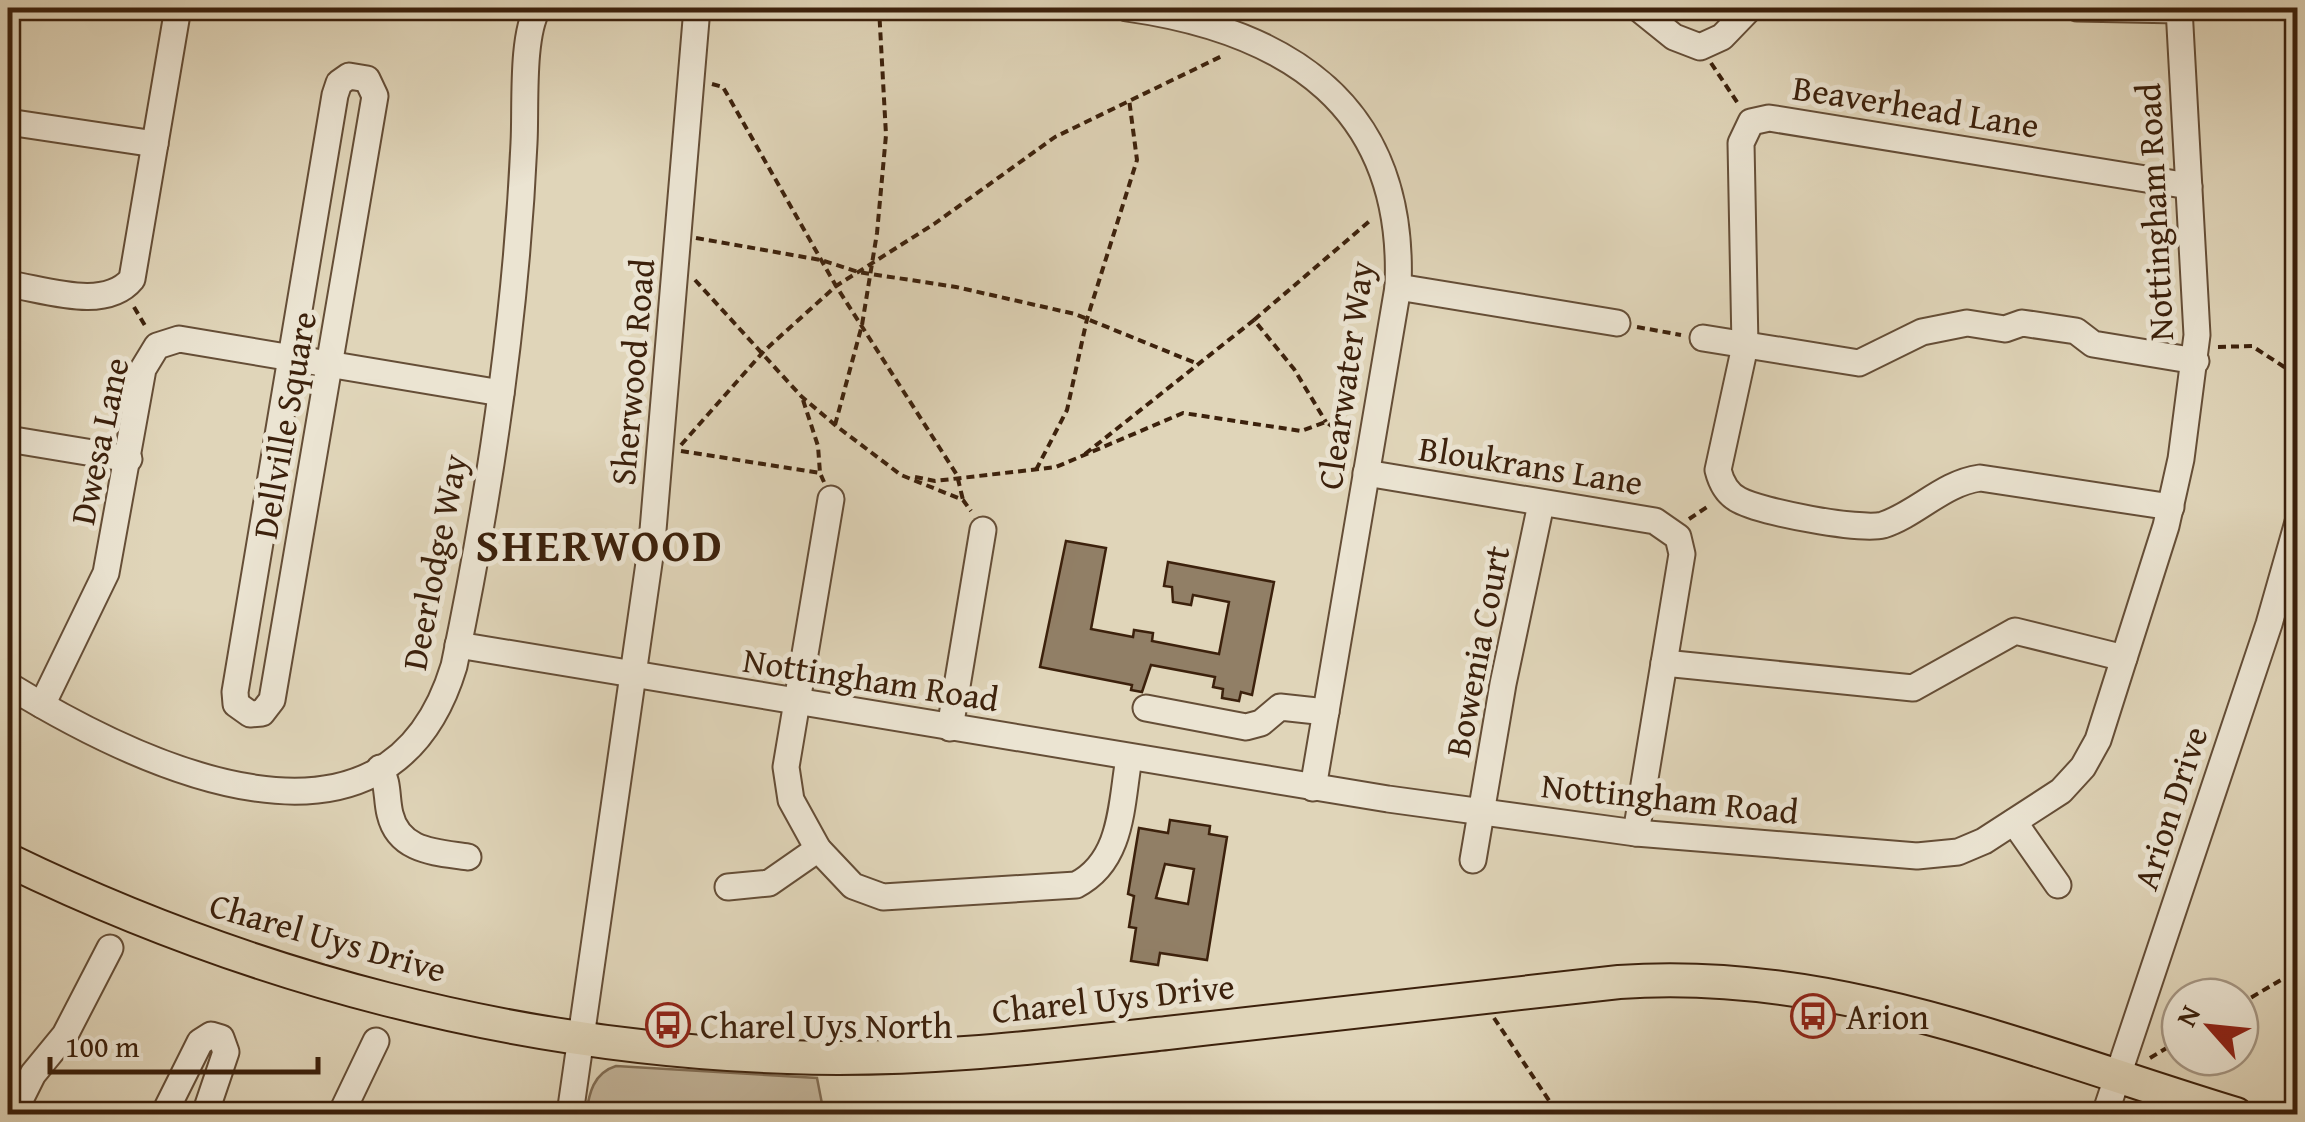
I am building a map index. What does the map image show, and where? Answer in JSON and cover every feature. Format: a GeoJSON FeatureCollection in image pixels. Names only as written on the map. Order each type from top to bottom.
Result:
{"type":"FeatureCollection","features":[{"type":"Feature","properties":{"kind":"main road","name":"Charel Uys Drive"},"geometry":{"type":"LineString","coordinates":[[8,860],[132,916],[270,966],[434,1011],[580,1038],[787,1058],[915,1056],[1654,980],[1719,980],[1794,987],[1878,1005],[2236,1114]]}},
{"type":"Feature","properties":{"kind":"street"},"geometry":{"type":"LineString","coordinates":[[8,284],[103,297],[124,290],[132,280],[178,8]]}},
{"type":"Feature","properties":{"kind":"street","name":"Deerlodge Way"},"geometry":{"type":"LineString","coordinates":[[8,685],[175,770],[239,788],[322,788],[380,768],[404,750],[430,720],[448,684],[458,646],[501,394],[518,278],[528,59],[538,8]]}},
{"type":"Feature","properties":{"kind":"street","name":"Sherwood Road"},"geometry":{"type":"LineString","coordinates":[[570,1114],[652,542],[698,8]]}},
{"type":"Feature","properties":{"kind":"street","name":"Clearwater Way"},"geometry":{"type":"LineString","coordinates":[[1126,8],[1198,14],[1296,62],[1341,103],[1372,152],[1393,210],[1398,287],[1313,788]]}},
{"type":"Feature","properties":{"kind":"street"},"geometry":{"type":"LineString","coordinates":[[1638,8],[1674,38],[1700,47],[1722,37],[1750,8]]}},
{"type":"Feature","properties":{"kind":"street"},"geometry":{"type":"LineString","coordinates":[[2077,8],[2179,9]]}},
{"type":"Feature","properties":{"kind":"street","name":"Nottingham Road"},"geometry":{"type":"LineString","coordinates":[[458,646],[1313,788],[1636,833],[1930,856],[1972,848],[2061,790],[2084,768],[2098,740],[2171,507],[2196,361],[2179,9]]}},
{"type":"Feature","properties":{"kind":"street","name":"Dellville Square"},"geometry":{"type":"LineString","coordinates":[[362,76],[372,84],[375,96],[272,700],[262,713],[250,714],[236,704],[235,692],[290,358],[336,88],[344,78],[362,76]]}},
{"type":"Feature","properties":{"kind":"street","name":"Beaverhead Lane"},"geometry":{"type":"LineString","coordinates":[[1729,493],[1718,470],[1745,346],[1742,143],[1751,122],[1769,118],[2189,186]]}},
{"type":"Feature","properties":{"kind":"street"},"geometry":{"type":"LineString","coordinates":[[8,122],[155,144]]}},
{"type":"Feature","properties":{"kind":"street"},"geometry":{"type":"LineString","coordinates":[[1398,287],[1617,323]]}},
{"type":"Feature","properties":{"kind":"street"},"geometry":{"type":"LineString","coordinates":[[1703,338],[1860,362],[1922,332],[1967,324],[2005,329],[2022,322],[2076,331],[2093,344],[2196,361]]}},
{"type":"Feature","properties":{"kind":"street","name":"Dwesa Lane"},"geometry":{"type":"LineString","coordinates":[[42,705],[106,573],[130,459],[143,369],[158,346],[180,339],[501,394]]}},
{"type":"Feature","properties":{"kind":"street"},"geometry":{"type":"LineString","coordinates":[[8,439],[130,459]]}},
{"type":"Feature","properties":{"kind":"street","name":"Bloukrans Lane"},"geometry":{"type":"LineString","coordinates":[[1368,463],[1542,504],[1654,521],[1672,530],[1682,554],[1636,833]]}},
{"type":"Feature","properties":{"kind":"street"},"geometry":{"type":"LineString","coordinates":[[1729,493],[1745,503],[1867,528],[1898,519],[1951,487],[1980,478],[2171,507]]}},
{"type":"Feature","properties":{"kind":"street"},"geometry":{"type":"LineString","coordinates":[[831,499],[786,784],[818,849],[852,886],[883,897],[1076,885],[1098,872],[1110,852],[1129,758]]}},
{"type":"Feature","properties":{"kind":"street","name":"Bowenia Court"},"geometry":{"type":"LineString","coordinates":[[1473,860],[1542,504]]}},
{"type":"Feature","properties":{"kind":"street","name":"Arion Drive"},"geometry":{"type":"LineString","coordinates":[[2105,1114],[2269,624],[2298,522]]}},
{"type":"Feature","properties":{"kind":"street"},"geometry":{"type":"LineString","coordinates":[[950,728],[983,530]]}},
{"type":"Feature","properties":{"kind":"street"},"geometry":{"type":"LineString","coordinates":[[1664,663],[1913,688],[2015,630],[2124,658]]}},
{"type":"Feature","properties":{"kind":"street"},"geometry":{"type":"LineString","coordinates":[[1146,708],[1246,727],[1260,723],[1280,708],[1326,712]]}},
{"type":"Feature","properties":{"kind":"street"},"geometry":{"type":"LineString","coordinates":[[380,768],[386,778],[390,817],[400,836],[424,850],[468,857]]}},
{"type":"Feature","properties":{"kind":"street"},"geometry":{"type":"LineString","coordinates":[[2014,822],[2058,885]]}},
{"type":"Feature","properties":{"kind":"street"},"geometry":{"type":"LineString","coordinates":[[728,887],[769,882],[818,849]]}},
{"type":"Feature","properties":{"kind":"street"},"geometry":{"type":"LineString","coordinates":[[13,1114],[33,1074],[65,1035],[110,948]]}},
{"type":"Feature","properties":{"kind":"street"},"geometry":{"type":"LineString","coordinates":[[164,1114],[200,1042],[211,1035],[224,1042],[226,1052],[205,1114]]}},
{"type":"Feature","properties":{"kind":"street"},"geometry":{"type":"LineString","coordinates":[[340,1114],[376,1041]]}},
{"type":"Feature","properties":{"kind":"path"},"geometry":{"type":"LineString","coordinates":[[834,425],[862,325],[886,135],[878,8]]}},
{"type":"Feature","properties":{"kind":"path"},"geometry":{"type":"LineString","coordinates":[[820,473],[699,451],[676,452],[764,351],[836,286],[1055,137],[1257,40]]}},
{"type":"Feature","properties":{"kind":"path"},"geometry":{"type":"LineString","coordinates":[[1700,47],[1751,122]]}},
{"type":"Feature","properties":{"kind":"path"},"geometry":{"type":"LineString","coordinates":[[692,78],[723,87],[836,286],[957,476],[962,500],[983,530]]}},
{"type":"Feature","properties":{"kind":"path"},"geometry":{"type":"LineString","coordinates":[[1036,470],[1067,410],[1087,318],[1138,160],[1129,99]]}},
{"type":"Feature","properties":{"kind":"path"},"geometry":{"type":"LineString","coordinates":[[1080,458],[1254,320],[1382,210],[1393,210]]}},
{"type":"Feature","properties":{"kind":"path"},"geometry":{"type":"LineString","coordinates":[[962,500],[901,475],[801,396],[764,351],[688,273],[678,237],[821,260],[858,272],[956,286],[1087,318],[1198,364]]}},
{"type":"Feature","properties":{"kind":"path"},"geometry":{"type":"LineString","coordinates":[[124,290],[158,346]]}},
{"type":"Feature","properties":{"kind":"path"},"geometry":{"type":"LineString","coordinates":[[1254,320],[1294,369],[1326,422],[1368,463]]}},
{"type":"Feature","properties":{"kind":"path"},"geometry":{"type":"LineString","coordinates":[[1617,323],[1703,338]]}},
{"type":"Feature","properties":{"kind":"path"},"geometry":{"type":"LineString","coordinates":[[2196,361],[2212,348],[2252,346],[2298,376]]}},
{"type":"Feature","properties":{"kind":"path"},"geometry":{"type":"LineString","coordinates":[[801,396],[818,446],[820,473],[831,499]]}},
{"type":"Feature","properties":{"kind":"path"},"geometry":{"type":"LineString","coordinates":[[901,475],[935,481],[1036,470],[1080,458],[1184,413],[1301,432],[1326,422]]}},
{"type":"Feature","properties":{"kind":"path"},"geometry":{"type":"LineString","coordinates":[[1672,530],[1729,493]]}},
{"type":"Feature","properties":{"kind":"path"},"geometry":{"type":"LineString","coordinates":[[2260,992],[2298,970]]}},
{"type":"Feature","properties":{"kind":"path"},"geometry":{"type":"LineString","coordinates":[[1480,998],[1558,1114]]}},
{"type":"Feature","properties":{"kind":"shaded area"},"geometry":{"type":"Polygon","coordinates":[[[616,1066],[817,1078],[824,1114],[586,1114],[597,1079],[616,1066]]]}},
{"type":"Feature","properties":{"kind":"building"},"geometry":{"type":"Polygon","coordinates":[[[1066,541],[1106,548],[1091,629],[1133,637],[1134,630],[1153,633],[1152,641],[1219,654],[1229,602],[1193,595],[1191,605],[1173,602],[1172,587],[1164,586],[1168,562],[1274,582],[1252,695],[1241,692],[1239,701],[1222,698],[1223,689],[1213,687],[1215,677],[1151,665],[1142,692],[1131,690],[1132,685],[1040,667],[1066,541]]]}},
{"type":"Feature","properties":{"kind":"building"},"geometry":{"type":"Polygon","coordinates":[[[1170,820],[1210,826],[1209,834],[1227,837],[1207,960],[1160,953],[1158,965],[1131,961],[1136,928],[1129,927],[1134,896],[1128,894],[1139,828],[1168,833],[1170,820]],[[1165,864],[1156,898],[1188,904],[1194,869],[1165,864]]]}},
{"type":"Feature","properties":{"kind":"place","name":"Arion"},"geometry":{"type":"Point","coordinates":[1813,1016]}},
{"type":"Feature","properties":{"kind":"place","name":"Charel Uys North"},"geometry":{"type":"Point","coordinates":[668,1025]}},
{"type":"Feature","properties":{"kind":"district","name":"SHERWOOD"},"geometry":{"type":"Point","coordinates":[600,544]}}]}
